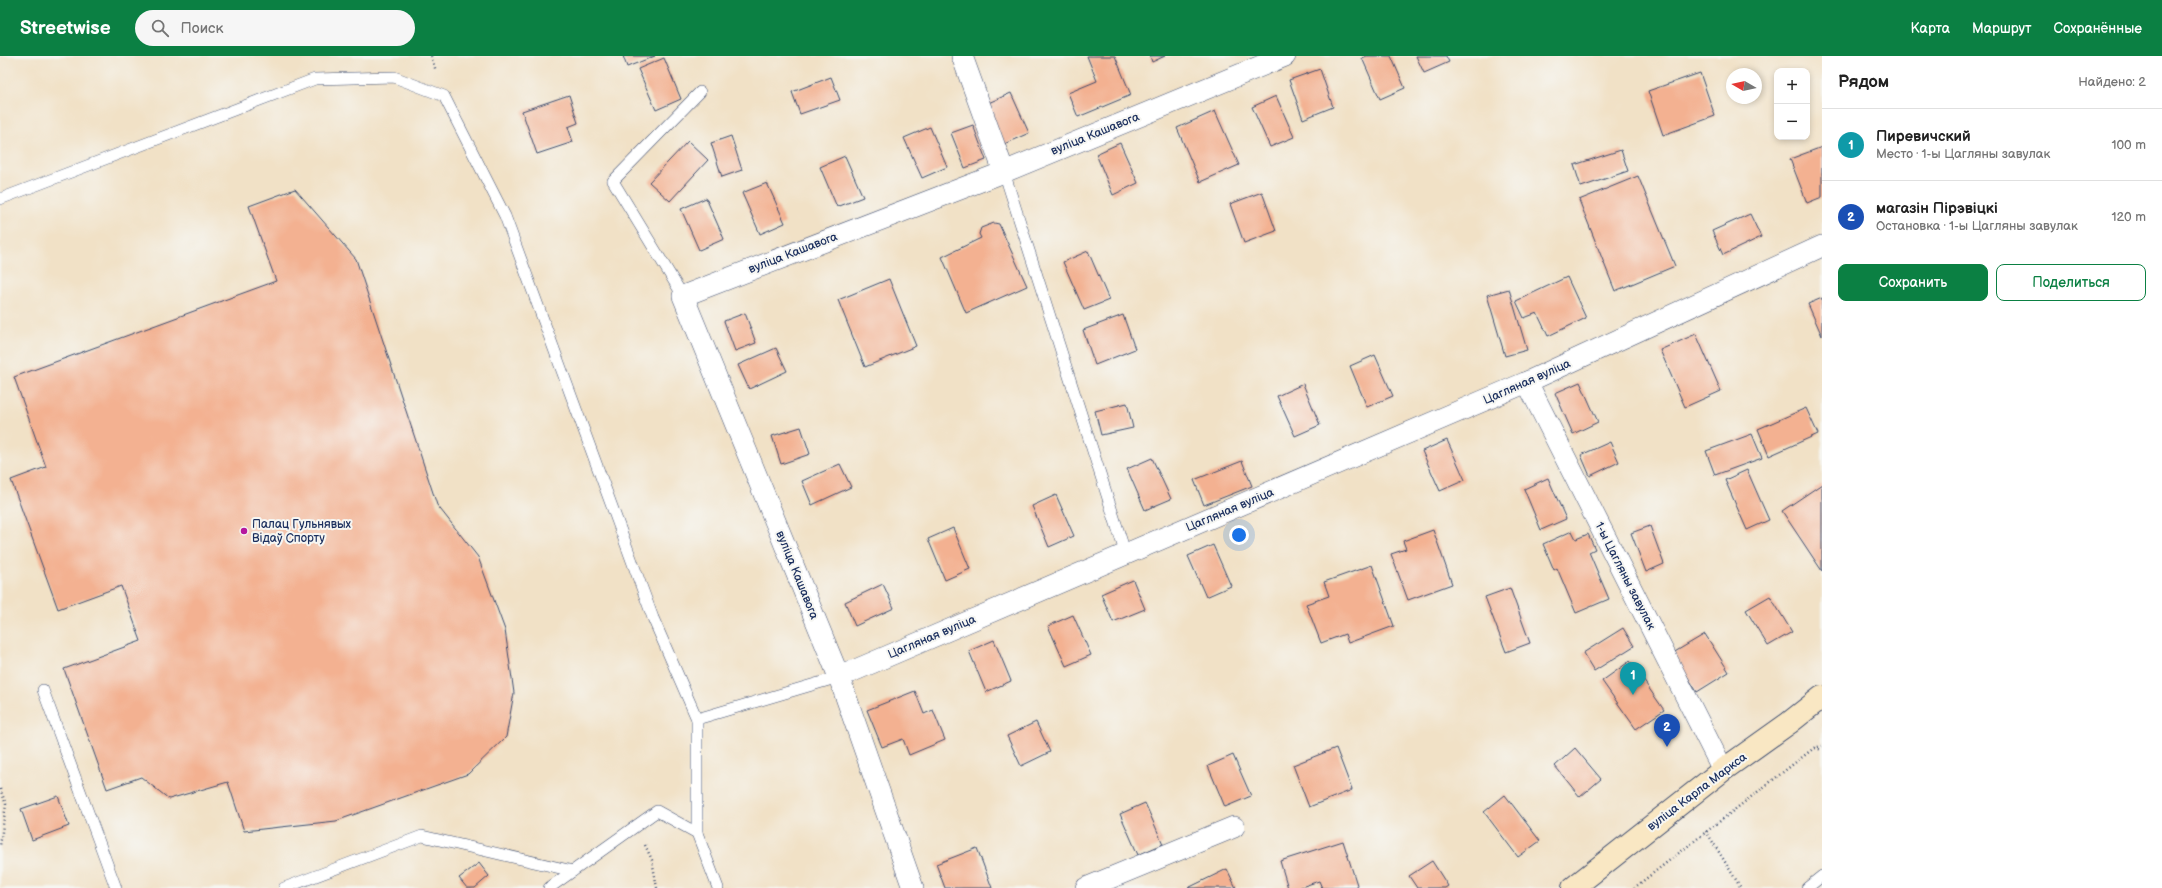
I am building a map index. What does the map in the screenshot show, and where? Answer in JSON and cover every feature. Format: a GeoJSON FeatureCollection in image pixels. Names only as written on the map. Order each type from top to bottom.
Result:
{"type":"FeatureCollection","features":[{"type":"Feature","properties":{"kind":"main road","name":"вуліца Карла Маркса"},"geometry":{"type":"LineString","coordinates":[[1574,888],[1723,770],[1789,723],[1822,697]]}},
{"type":"Feature","properties":{"kind":"street"},"geometry":{"type":"LineString","coordinates":[[962,56],[1004,172]]}},
{"type":"Feature","properties":{"kind":"street","name":"вуліца Кашавога"},"geometry":{"type":"LineString","coordinates":[[839,677],[683,296],[1004,172],[1285,56]]}},
{"type":"Feature","properties":{"kind":"street","name":"Цагляная вуліца"},"geometry":{"type":"LineString","coordinates":[[839,677],[1527,382],[1822,246]]}},
{"type":"Feature","properties":{"kind":"street","name":"1-ы Цагляны завулак"},"geometry":{"type":"LineString","coordinates":[[1527,382],[1723,770]]}},
{"type":"Feature","properties":{"kind":"street"},"geometry":{"type":"LineString","coordinates":[[839,677],[913,888]]}},
{"type":"Feature","properties":{"kind":"street"},"geometry":{"type":"LineString","coordinates":[[1086,888],[1234,827]]}},
{"type":"Feature","properties":{"kind":"lane"},"geometry":{"type":"LineString","coordinates":[[0,199],[315,78],[394,77],[444,96],[505,216],[652,618],[697,719],[697,833],[718,888]]}},
{"type":"Feature","properties":{"kind":"lane"},"geometry":{"type":"LineString","coordinates":[[683,296],[613,181],[700,92]]}},
{"type":"Feature","properties":{"kind":"lane"},"geometry":{"type":"LineString","coordinates":[[1004,172],[1126,555]]}},
{"type":"Feature","properties":{"kind":"lane"},"geometry":{"type":"LineString","coordinates":[[697,719],[839,677]]}},
{"type":"Feature","properties":{"kind":"lane"},"geometry":{"type":"LineString","coordinates":[[43,690],[116,888]]}},
{"type":"Feature","properties":{"kind":"lane"},"geometry":{"type":"LineString","coordinates":[[550,888],[657,811],[697,833]]}},
{"type":"Feature","properties":{"kind":"lane"},"geometry":{"type":"LineString","coordinates":[[284,888],[422,836],[573,871]]}},
{"type":"Feature","properties":{"kind":"lane"},"geometry":{"type":"LineString","coordinates":[[1807,888],[1822,876]]}},
{"type":"Feature","properties":{"kind":"path"},"geometry":{"type":"LineString","coordinates":[[1634,888],[1814,748],[1822,746]]}},
{"type":"Feature","properties":{"kind":"path"},"geometry":{"type":"LineString","coordinates":[[1814,748],[1822,750]]}},
{"type":"Feature","properties":{"kind":"path"},"geometry":{"type":"LineString","coordinates":[[0,789],[6,804],[0,846]]}},
{"type":"Feature","properties":{"kind":"path"},"geometry":{"type":"LineString","coordinates":[[636,826],[652,860],[657,888]]}},
{"type":"Feature","properties":{"kind":"path"},"geometry":{"type":"LineString","coordinates":[[1706,831],[1740,888]]}},
{"type":"Feature","properties":{"kind":"building"},"geometry":{"type":"Polygon","coordinates":[[[623,56],[655,56],[627,67],[623,56]]]}},
{"type":"Feature","properties":{"kind":"building"},"geometry":{"type":"Polygon","coordinates":[[[1087,56],[1115,56],[1131,95],[1078,117],[1068,93],[1097,81],[1087,56]]]}},
{"type":"Feature","properties":{"kind":"building"},"geometry":{"type":"Polygon","coordinates":[[[1150,56],[1165,56],[1152,62],[1150,56]]]}},
{"type":"Feature","properties":{"kind":"building"},"geometry":{"type":"Polygon","coordinates":[[[1367,56],[1391,56],[1405,88],[1380,99],[1362,58],[1367,56]]]}},
{"type":"Feature","properties":{"kind":"building"},"geometry":{"type":"Polygon","coordinates":[[[1416,56],[1446,56],[1449,62],[1424,73],[1416,56]]]}},
{"type":"Feature","properties":{"kind":"building"},"geometry":{"type":"Polygon","coordinates":[[[664,58],[681,99],[656,110],[638,69],[664,58]]]}},
{"type":"Feature","properties":{"kind":"building"},"geometry":{"type":"Polygon","coordinates":[[[1320,69],[1333,107],[1303,119],[1289,80],[1320,69]]]}},
{"type":"Feature","properties":{"kind":"building"},"geometry":{"type":"Polygon","coordinates":[[[1700,73],[1715,116],[1663,135],[1648,91],[1700,73]]]}},
{"type":"Feature","properties":{"kind":"building"},"geometry":{"type":"Polygon","coordinates":[[[831,77],[840,100],[800,114],[792,92],[831,77]]]}},
{"type":"Feature","properties":{"kind":"building"},"geometry":{"type":"Polygon","coordinates":[[[1011,93],[1029,133],[1004,144],[986,104],[1011,93]]]}},
{"type":"Feature","properties":{"kind":"building"},"geometry":{"type":"Polygon","coordinates":[[[569,95],[578,123],[568,127],[573,142],[537,154],[522,111],[569,95]]]}},
{"type":"Feature","properties":{"kind":"building"},"geometry":{"type":"Polygon","coordinates":[[[1276,96],[1294,137],[1270,147],[1252,107],[1276,96]]]}},
{"type":"Feature","properties":{"kind":"building"},"geometry":{"type":"Polygon","coordinates":[[[1215,111],[1239,165],[1200,182],[1177,128],[1215,111]]]}},
{"type":"Feature","properties":{"kind":"building"},"geometry":{"type":"Polygon","coordinates":[[[973,125],[986,160],[965,168],[951,133],[973,125]]]}},
{"type":"Feature","properties":{"kind":"building"},"geometry":{"type":"Polygon","coordinates":[[[930,127],[947,167],[922,178],[904,138],[930,127]]]}},
{"type":"Feature","properties":{"kind":"building"},"geometry":{"type":"Polygon","coordinates":[[[731,136],[742,170],[722,177],[711,143],[731,136]]]}},
{"type":"Feature","properties":{"kind":"building"},"geometry":{"type":"Polygon","coordinates":[[[688,141],[708,160],[670,201],[649,182],[688,141]]]}},
{"type":"Feature","properties":{"kind":"building"},"geometry":{"type":"Polygon","coordinates":[[[1120,143],[1138,183],[1113,195],[1096,154],[1120,143]]]}},
{"type":"Feature","properties":{"kind":"building"},"geometry":{"type":"Polygon","coordinates":[[[1822,147],[1822,197],[1807,203],[1790,159],[1822,147]]]}},
{"type":"Feature","properties":{"kind":"building"},"geometry":{"type":"Polygon","coordinates":[[[1621,150],[1628,171],[1581,187],[1574,165],[1621,150]]]}},
{"type":"Feature","properties":{"kind":"building"},"geometry":{"type":"Polygon","coordinates":[[[845,156],[863,197],[837,207],[820,167],[845,156]]]}},
{"type":"Feature","properties":{"kind":"building"},"geometry":{"type":"Polygon","coordinates":[[[1638,176],[1675,266],[1615,291],[1579,200],[1638,176]]]}},
{"type":"Feature","properties":{"kind":"building"},"geometry":{"type":"Polygon","coordinates":[[[767,183],[785,223],[760,234],[742,193],[767,183]]]}},
{"type":"Feature","properties":{"kind":"building","name":"Палац Гульнявых Відаў Спорту"},"geometry":{"type":"Polygon","coordinates":[[[295,189],[356,259],[437,505],[478,557],[505,630],[514,693],[506,737],[468,774],[336,821],[244,831],[228,782],[169,799],[141,777],[107,789],[64,669],[141,641],[121,586],[58,609],[11,480],[46,467],[14,377],[276,281],[249,206],[295,189]]]}},
{"type":"Feature","properties":{"kind":"building"},"geometry":{"type":"Polygon","coordinates":[[[1262,192],[1276,231],[1244,243],[1230,204],[1262,192]]]}},
{"type":"Feature","properties":{"kind":"building"},"geometry":{"type":"Polygon","coordinates":[[[706,198],[724,239],[699,250],[681,209],[706,198]]]}},
{"type":"Feature","properties":{"kind":"building"},"geometry":{"type":"Polygon","coordinates":[[[1750,214],[1761,237],[1723,255],[1712,231],[1750,214]]]}},
{"type":"Feature","properties":{"kind":"building"},"geometry":{"type":"Polygon","coordinates":[[[994,223],[999,224],[1027,286],[966,313],[942,257],[981,238],[979,234],[981,228],[994,223]]]}},
{"type":"Feature","properties":{"kind":"building"},"geometry":{"type":"Polygon","coordinates":[[[1088,251],[1109,300],[1084,310],[1063,262],[1088,251]]]}},
{"type":"Feature","properties":{"kind":"building"},"geometry":{"type":"Polygon","coordinates":[[[1567,277],[1586,318],[1548,336],[1537,313],[1524,318],[1516,301],[1567,277]]]}},
{"type":"Feature","properties":{"kind":"building"},"geometry":{"type":"Polygon","coordinates":[[[889,279],[916,346],[865,367],[838,300],[889,279]]]}},
{"type":"Feature","properties":{"kind":"building"},"geometry":{"type":"Polygon","coordinates":[[[1509,289],[1527,350],[1505,356],[1487,295],[1509,289]]]}},
{"type":"Feature","properties":{"kind":"building"},"geometry":{"type":"Polygon","coordinates":[[[1822,298],[1822,336],[1808,304],[1822,298]]]}},
{"type":"Feature","properties":{"kind":"building"},"geometry":{"type":"Polygon","coordinates":[[[745,313],[756,343],[735,351],[724,321],[745,313]]]}},
{"type":"Feature","properties":{"kind":"building"},"geometry":{"type":"Polygon","coordinates":[[[1123,315],[1135,349],[1095,365],[1083,330],[1123,315]]]}},
{"type":"Feature","properties":{"kind":"building"},"geometry":{"type":"Polygon","coordinates":[[[1696,334],[1721,391],[1685,407],[1660,350],[1696,334]]]}},
{"type":"Feature","properties":{"kind":"building"},"geometry":{"type":"Polygon","coordinates":[[[776,348],[787,371],[749,389],[738,365],[776,348]]]}},
{"type":"Feature","properties":{"kind":"building"},"geometry":{"type":"Polygon","coordinates":[[[1375,355],[1393,396],[1367,407],[1350,366],[1375,355]]]}},
{"type":"Feature","properties":{"kind":"building"},"geometry":{"type":"Polygon","coordinates":[[[1580,382],[1598,422],[1573,434],[1555,393],[1580,382]]]}},
{"type":"Feature","properties":{"kind":"building"},"geometry":{"type":"Polygon","coordinates":[[[1303,384],[1320,425],[1295,436],[1277,396],[1303,384]]]}},
{"type":"Feature","properties":{"kind":"building"},"geometry":{"type":"Polygon","coordinates":[[[1127,403],[1133,428],[1101,435],[1095,411],[1127,403]]]}},
{"type":"Feature","properties":{"kind":"building"},"geometry":{"type":"Polygon","coordinates":[[[1806,408],[1818,434],[1769,456],[1758,429],[1806,408]]]}},
{"type":"Feature","properties":{"kind":"building"},"geometry":{"type":"Polygon","coordinates":[[[801,427],[810,454],[781,464],[772,436],[801,427]]]}},
{"type":"Feature","properties":{"kind":"building"},"geometry":{"type":"Polygon","coordinates":[[[1752,434],[1762,458],[1715,475],[1706,451],[1752,434]]]}},
{"type":"Feature","properties":{"kind":"building"},"geometry":{"type":"Polygon","coordinates":[[[1447,440],[1465,480],[1440,491],[1422,451],[1447,440]]]}},
{"type":"Feature","properties":{"kind":"building"},"geometry":{"type":"Polygon","coordinates":[[[1610,442],[1619,462],[1590,476],[1581,455],[1610,442]]]}},
{"type":"Feature","properties":{"kind":"building"},"geometry":{"type":"Polygon","coordinates":[[[1152,458],[1171,499],[1145,510],[1127,469],[1152,458]]]}},
{"type":"Feature","properties":{"kind":"building"},"geometry":{"type":"Polygon","coordinates":[[[1242,461],[1252,486],[1204,505],[1194,480],[1242,461]]]}},
{"type":"Feature","properties":{"kind":"building"},"geometry":{"type":"Polygon","coordinates":[[[840,464],[851,487],[812,505],[802,481],[840,464]]]}},
{"type":"Feature","properties":{"kind":"building"},"geometry":{"type":"Polygon","coordinates":[[[1747,470],[1769,520],[1747,530],[1725,480],[1747,470]]]}},
{"type":"Feature","properties":{"kind":"building"},"geometry":{"type":"Polygon","coordinates":[[[1548,478],[1566,519],[1541,530],[1524,489],[1548,478]]]}},
{"type":"Feature","properties":{"kind":"building"},"geometry":{"type":"Polygon","coordinates":[[[1822,484],[1822,571],[1782,511],[1822,484]]]}},
{"type":"Feature","properties":{"kind":"building"},"geometry":{"type":"Polygon","coordinates":[[[1056,495],[1074,536],[1049,547],[1032,506],[1056,495]]]}},
{"type":"Feature","properties":{"kind":"building"},"geometry":{"type":"Polygon","coordinates":[[[1650,526],[1664,564],[1646,572],[1631,533],[1650,526]]]}},
{"type":"Feature","properties":{"kind":"building"},"geometry":{"type":"Polygon","coordinates":[[[953,528],[970,569],[945,580],[928,539],[953,528]]]}},
{"type":"Feature","properties":{"kind":"building"},"geometry":{"type":"Polygon","coordinates":[[[1433,530],[1452,584],[1408,600],[1391,554],[1406,549],[1403,541],[1433,530]]]}},
{"type":"Feature","properties":{"kind":"building"},"geometry":{"type":"Polygon","coordinates":[[[1572,531],[1576,539],[1588,534],[1595,549],[1589,552],[1609,599],[1576,613],[1557,568],[1554,570],[1543,544],[1572,531]]]}},
{"type":"Feature","properties":{"kind":"building"},"geometry":{"type":"Polygon","coordinates":[[[1213,545],[1231,586],[1206,597],[1188,556],[1213,545]]]}},
{"type":"Feature","properties":{"kind":"building"},"geometry":{"type":"Polygon","coordinates":[[[1372,565],[1394,626],[1348,643],[1345,634],[1321,643],[1306,604],[1329,596],[1324,582],[1372,565]]]}},
{"type":"Feature","properties":{"kind":"building"},"geometry":{"type":"Polygon","coordinates":[[[1133,580],[1145,609],[1113,622],[1101,594],[1133,580]]]}},
{"type":"Feature","properties":{"kind":"building"},"geometry":{"type":"Polygon","coordinates":[[[883,584],[894,608],[855,626],[845,602],[883,584]]]}},
{"type":"Feature","properties":{"kind":"building"},"geometry":{"type":"Polygon","coordinates":[[[1510,588],[1530,643],[1506,652],[1485,597],[1510,588]]]}},
{"type":"Feature","properties":{"kind":"building"},"geometry":{"type":"Polygon","coordinates":[[[1770,596],[1792,632],[1768,646],[1746,610],[1770,596]]]}},
{"type":"Feature","properties":{"kind":"building"},"geometry":{"type":"Polygon","coordinates":[[[1073,615],[1091,655],[1066,666],[1048,626],[1073,615]]]}},
{"type":"Feature","properties":{"kind":"building"},"geometry":{"type":"Polygon","coordinates":[[[1623,628],[1634,646],[1594,671],[1583,653],[1623,628]]]}},
{"type":"Feature","properties":{"kind":"building"},"geometry":{"type":"Polygon","coordinates":[[[1705,634],[1729,672],[1697,692],[1673,653],[1705,634]]]}},
{"type":"Feature","properties":{"kind":"building"},"geometry":{"type":"Polygon","coordinates":[[[994,640],[1011,681],[986,692],[969,651],[994,640]]]}},
{"type":"Feature","properties":{"kind":"building"},"geometry":{"type":"Polygon","coordinates":[[[1630,661],[1664,710],[1636,729],[1602,681],[1630,661]]]}},
{"type":"Feature","properties":{"kind":"building"},"geometry":{"type":"Polygon","coordinates":[[[915,691],[924,714],[933,710],[945,740],[909,755],[903,739],[882,747],[867,710],[915,691]]]}},
{"type":"Feature","properties":{"kind":"building"},"geometry":{"type":"Polygon","coordinates":[[[1036,722],[1050,752],[1021,766],[1007,736],[1036,722]]]}},
{"type":"Feature","properties":{"kind":"building"},"geometry":{"type":"Polygon","coordinates":[[[1336,748],[1352,790],[1309,807],[1293,765],[1336,748]]]}},
{"type":"Feature","properties":{"kind":"building"},"geometry":{"type":"Polygon","coordinates":[[[1575,748],[1601,779],[1580,797],[1555,766],[1575,748]]]}},
{"type":"Feature","properties":{"kind":"building"},"geometry":{"type":"Polygon","coordinates":[[[1233,755],[1251,796],[1225,807],[1208,766],[1233,755]]]}},
{"type":"Feature","properties":{"kind":"building"},"geometry":{"type":"Polygon","coordinates":[[[1505,795],[1540,841],[1518,857],[1484,812],[1505,795]]]}},
{"type":"Feature","properties":{"kind":"building"},"geometry":{"type":"Polygon","coordinates":[[[58,796],[69,826],[32,840],[21,809],[58,796]]]}},
{"type":"Feature","properties":{"kind":"building"},"geometry":{"type":"Polygon","coordinates":[[[1145,803],[1163,844],[1138,855],[1120,814],[1145,803]]]}},
{"type":"Feature","properties":{"kind":"building"},"geometry":{"type":"Polygon","coordinates":[[[1343,841],[1358,888],[1322,888],[1319,881],[1298,888],[1288,888],[1280,861],[1343,841]]]}},
{"type":"Feature","properties":{"kind":"building"},"geometry":{"type":"Polygon","coordinates":[[[977,848],[992,888],[945,888],[936,864],[977,848]]]}},
{"type":"Feature","properties":{"kind":"building"},"geometry":{"type":"Polygon","coordinates":[[[1432,861],[1448,886],[1445,888],[1417,888],[1409,876],[1432,861]]]}},
{"type":"Feature","properties":{"kind":"building"},"geometry":{"type":"Polygon","coordinates":[[[479,863],[489,876],[475,888],[467,888],[459,878],[479,863]]]}},
{"type":"Feature","properties":{"kind":"building"},"geometry":{"type":"Polygon","coordinates":[[[1227,869],[1236,888],[1188,888],[1227,869]]]}},
{"type":"Feature","properties":{"kind":"place","name":"Палац Гульнявых Відаў Спорту"},"geometry":{"type":"Point","coordinates":[244,531]}},
{"type":"Feature","properties":{"kind":"place","name":"Пиревичский"},"geometry":{"type":"Point","coordinates":[1633,695]}},
{"type":"Feature","properties":{"kind":"place","name":"магазін Пірэвіцкі"},"geometry":{"type":"Point","coordinates":[1667,747]}}]}
